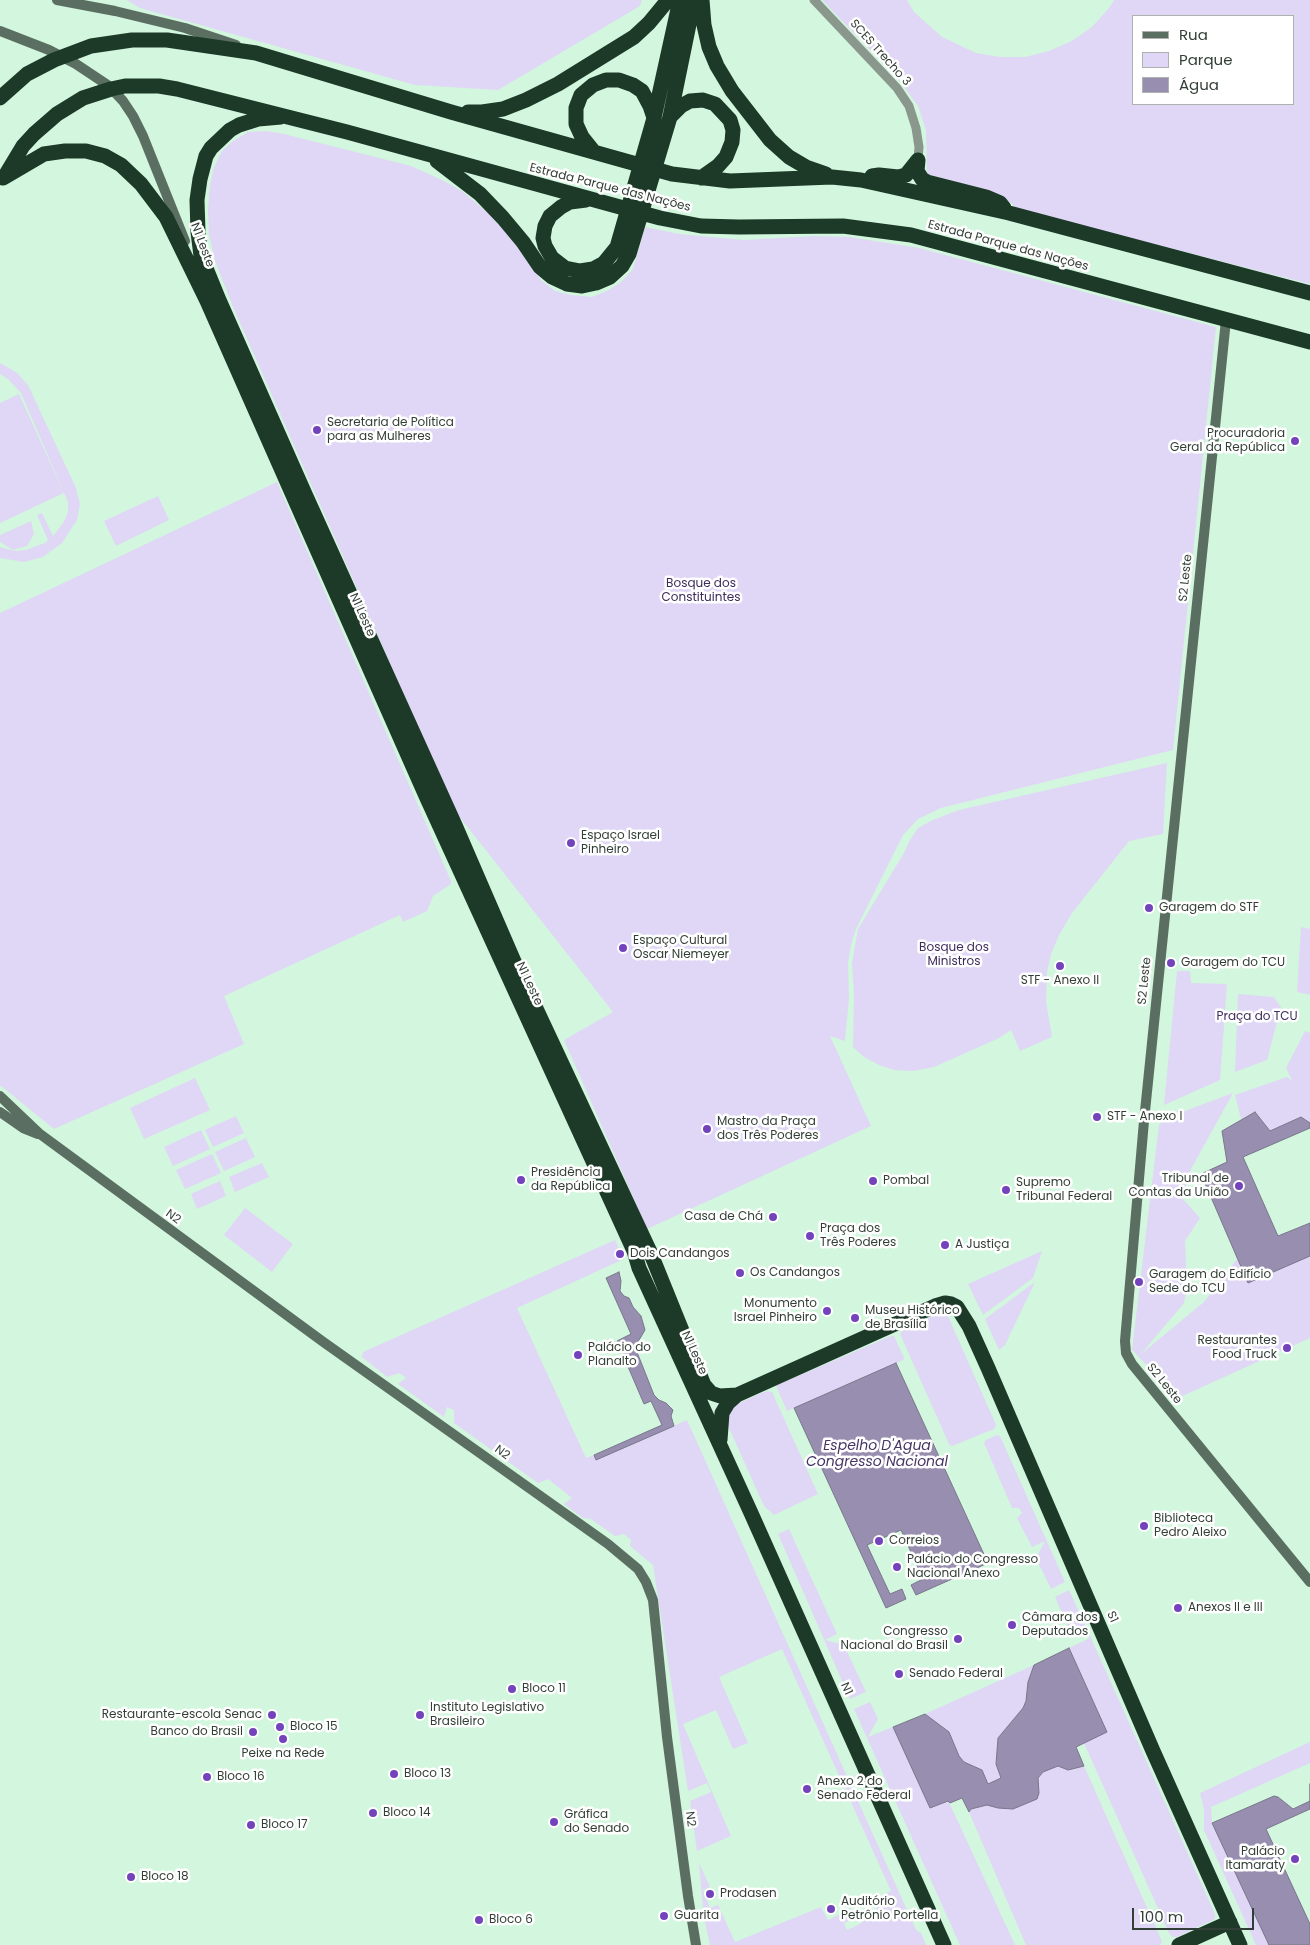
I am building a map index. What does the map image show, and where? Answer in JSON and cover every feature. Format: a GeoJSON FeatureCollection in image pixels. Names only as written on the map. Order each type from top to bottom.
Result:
{"type":"FeatureCollection","features":[{"type":"Feature","properties":{"kind":"highway"},"geometry":{"type":"LineString","coordinates":[[451,112],[482,112],[503,109],[558,84],[634,37],[650,23],[668,0]]}},
{"type":"Feature","properties":{"kind":"highway"},"geometry":{"type":"LineString","coordinates":[[591,199],[570,202],[561,207],[550,216],[545,226],[543,238],[545,246],[552,258],[565,268],[580,271],[593,269],[604,264],[617,247],[654,118],[680,0]]}},
{"type":"Feature","properties":{"kind":"highway"},"geometry":{"type":"LineString","coordinates":[[430,155],[480,194],[523,242],[540,267],[552,277],[567,284],[582,286],[610,277],[622,266],[629,254],[670,117],[694,0]]}},
{"type":"Feature","properties":{"kind":"highway"},"geometry":{"type":"LineString","coordinates":[[702,0],[704,25],[709,47],[717,66],[752,118],[770,140],[789,157],[806,167],[832,176]]}},
{"type":"Feature","properties":{"kind":"highway"},"geometry":{"type":"LineString","coordinates":[[0,98],[27,74],[54,60],[91,46],[132,40],[167,40],[256,53],[451,112],[672,174],[730,181],[832,176],[861,180],[1009,213],[1310,293]]}},
{"type":"Feature","properties":{"kind":"highway"},"geometry":{"type":"LineString","coordinates":[[594,152],[582,137],[576,124],[576,108],[582,95],[593,85],[606,80],[619,80],[633,85],[642,92],[654,118]]}},
{"type":"Feature","properties":{"kind":"highway","name":"Estrada Parque das Nações"},"geometry":{"type":"LineString","coordinates":[[2,181],[23,146],[34,134],[57,114],[83,98],[111,89],[141,86],[177,89],[430,155],[660,218],[701,226],[844,226],[911,235],[1310,342]]}},
{"type":"Feature","properties":{"kind":"highway"},"geometry":{"type":"LineString","coordinates":[[670,117],[681,106],[690,101],[703,100],[715,104],[730,120],[733,130],[732,142],[726,156],[718,166],[701,178]]}},
{"type":"Feature","properties":{"kind":"highway"},"geometry":{"type":"LineString","coordinates":[[213,300],[201,256],[198,232],[197,200],[206,156],[220,138],[234,128],[258,119],[282,117]]}},
{"type":"Feature","properties":{"kind":"highway"},"geometry":{"type":"LineString","coordinates":[[2,181],[44,154],[65,151],[86,151],[105,156],[121,165],[142,184],[166,217],[213,300]]}},
{"type":"Feature","properties":{"kind":"highway"},"geometry":{"type":"LineString","coordinates":[[861,180],[879,175],[898,177],[906,175],[918,160]]}},
{"type":"Feature","properties":{"kind":"highway"},"geometry":{"type":"LineString","coordinates":[[918,160],[917,172],[927,182],[986,197],[1000,203],[1009,213]]}},
{"type":"Feature","properties":{"kind":"highway","name":"N1 Leste"},"geometry":{"type":"LineString","coordinates":[[213,300],[305,494],[452,818],[516,966],[651,1254],[704,1386],[712,1393],[720,1396],[737,1395]]}},
{"type":"Feature","properties":{"kind":"highway","name":"N1 Leste"},"geometry":{"type":"LineString","coordinates":[[213,300],[426,796],[634,1251],[639,1268],[720,1446]]}},
{"type":"Feature","properties":{"kind":"highway","name":"S1"},"geometry":{"type":"LineString","coordinates":[[737,1395],[935,1306],[945,1303],[957,1307],[988,1368],[1153,1751],[1240,1945]]}},
{"type":"Feature","properties":{"kind":"highway"},"geometry":{"type":"LineString","coordinates":[[720,1446],[720,1420],[722,1413],[728,1403],[737,1395]]}},
{"type":"Feature","properties":{"kind":"highway","name":"N1"},"geometry":{"type":"LineString","coordinates":[[720,1446],[944,1945]]}},
{"type":"Feature","properties":{"kind":"highway"},"geometry":{"type":"LineString","coordinates":[[1179,1945],[1230,1922]]}},
{"type":"Feature","properties":{"kind":"main road"},"geometry":{"type":"LineString","coordinates":[[57,0],[115,11],[185,28],[256,53]]}},
{"type":"Feature","properties":{"kind":"main road"},"geometry":{"type":"LineString","coordinates":[[101,0],[115,11]]}},
{"type":"Feature","properties":{"kind":"main road","name":"N1 Leste"},"geometry":{"type":"LineString","coordinates":[[0,31],[43,48],[76,64],[109,86],[123,101],[143,136],[178,223],[213,300]]}},
{"type":"Feature","properties":{"kind":"main road","name":"S2 Leste"},"geometry":{"type":"LineString","coordinates":[[1226,320],[1144,1121],[1124,1341],[1126,1353],[1132,1364],[1310,1582]]}},
{"type":"Feature","properties":{"kind":"main road","name":"N2"},"geometry":{"type":"LineString","coordinates":[[0,1096],[40,1134],[306,1329],[608,1544],[638,1569],[646,1582],[652,1600],[669,1755],[696,1945]]}},
{"type":"Feature","properties":{"kind":"main road","name":"N2"},"geometry":{"type":"LineString","coordinates":[[0,1112],[23,1128],[40,1134]]}},
{"type":"Feature","properties":{"kind":"street","name":"SCES Trecho 3"},"geometry":{"type":"LineString","coordinates":[[814,0],[897,88],[909,106],[916,128],[919,147],[918,160]]}},
{"type":"Feature","properties":{"kind":"green space"},"geometry":{"type":"Polygon","coordinates":[[[127,0],[642,0],[640,6],[498,90],[415,85],[140,8],[127,0]]]}},
{"type":"Feature","properties":{"kind":"green space"},"geometry":{"type":"Polygon","coordinates":[[[822,0],[907,0],[914,12],[942,37],[976,53],[1000,57],[1025,57],[1049,51],[1072,41],[1092,27],[1114,0],[1310,0],[1310,284],[1018,209],[1001,195],[927,174],[926,130],[918,106],[899,80],[822,0]]]}},
{"type":"Feature","properties":{"kind":"green space","name":"Bosque dos Constituintes"},"geometry":{"type":"Polygon","coordinates":[[[266,131],[411,166],[442,180],[462,191],[489,214],[513,240],[541,280],[555,291],[571,295],[592,297],[607,291],[621,282],[633,269],[645,227],[679,234],[744,240],[814,236],[849,237],[919,248],[1216,327],[1173,750],[941,808],[918,819],[903,835],[856,929],[851,945],[848,963],[849,998],[845,1041],[830,1036],[871,1126],[647,1229],[564,1040],[613,1012],[455,811],[233,307],[215,261],[209,235],[208,210],[214,167],[222,151],[233,141],[248,132],[266,131]]]}},
{"type":"Feature","properties":{"kind":"green space"},"geometry":{"type":"Polygon","coordinates":[[[0,363],[16,372],[28,385],[76,488],[80,504],[77,520],[62,543],[43,557],[24,562],[0,558],[0,547],[15,551],[26,550],[45,543],[48,540],[37,515],[42,513],[53,536],[64,522],[68,512],[68,502],[21,393],[8,379],[0,374],[0,363]]]}},
{"type":"Feature","properties":{"kind":"green space"},"geometry":{"type":"Polygon","coordinates":[[[19,394],[64,493],[0,523],[0,403],[19,394]]]}},
{"type":"Feature","properties":{"kind":"green space"},"geometry":{"type":"Polygon","coordinates":[[[277,482],[451,884],[433,896],[427,911],[403,922],[400,915],[224,996],[244,1044],[54,1129],[0,1085],[0,613],[277,482]]]}},
{"type":"Feature","properties":{"kind":"green space"},"geometry":{"type":"Polygon","coordinates":[[[158,496],[169,520],[116,546],[104,521],[158,496]]]}},
{"type":"Feature","properties":{"kind":"green space"},"geometry":{"type":"Polygon","coordinates":[[[31,521],[34,534],[27,546],[13,550],[0,542],[0,535],[31,521]]]}},
{"type":"Feature","properties":{"kind":"green space","name":"Bosque dos Ministros"},"geometry":{"type":"Polygon","coordinates":[[[1167,763],[1163,834],[1129,841],[1072,913],[1059,935],[1051,954],[1047,972],[1046,1001],[1052,1037],[1020,1051],[1011,1030],[999,1038],[934,1067],[913,1071],[894,1070],[879,1065],[864,1057],[853,1047],[854,996],[852,963],[858,929],[918,828],[959,810],[1167,763]]]}},
{"type":"Feature","properties":{"kind":"green space"},"geometry":{"type":"Polygon","coordinates":[[[1301,927],[1310,929],[1310,995],[1297,992],[1301,927]]]}},
{"type":"Feature","properties":{"kind":"green space"},"geometry":{"type":"Polygon","coordinates":[[[1177,971],[1190,971],[1191,983],[1227,984],[1220,1080],[1164,1105],[1177,971]]]}},
{"type":"Feature","properties":{"kind":"green space","name":"Praça do TCU"},"geometry":{"type":"Polygon","coordinates":[[[1238,994],[1274,997],[1281,1007],[1267,1060],[1235,1072],[1238,994]]]}},
{"type":"Feature","properties":{"kind":"green space"},"geometry":{"type":"Polygon","coordinates":[[[1305,1031],[1310,1033],[1310,1123],[1300,1117],[1270,1131],[1255,1112],[1241,1119],[1235,1095],[1287,1077],[1292,1080],[1286,1068],[1305,1031]]]}},
{"type":"Feature","properties":{"kind":"green space"},"geometry":{"type":"Polygon","coordinates":[[[195,1078],[210,1110],[144,1139],[130,1108],[195,1078]]]}},
{"type":"Feature","properties":{"kind":"green space"},"geometry":{"type":"Polygon","coordinates":[[[1233,1093],[1191,1169],[1182,1198],[1200,1218],[1185,1241],[1187,1288],[1184,1303],[1141,1354],[1204,1302],[1237,1259],[1248,1283],[1310,1256],[1310,1338],[1178,1398],[1132,1350],[1159,1125],[1166,1118],[1233,1093]]]}},
{"type":"Feature","properties":{"kind":"green space"},"geometry":{"type":"Polygon","coordinates":[[[236,1116],[244,1133],[213,1147],[205,1130],[236,1116]]]}},
{"type":"Feature","properties":{"kind":"green space"},"geometry":{"type":"Polygon","coordinates":[[[201,1130],[210,1149],[173,1166],[164,1147],[201,1130]]]}},
{"type":"Feature","properties":{"kind":"green space"},"geometry":{"type":"Polygon","coordinates":[[[246,1138],[255,1157],[224,1171],[215,1152],[246,1138]]]}},
{"type":"Feature","properties":{"kind":"green space"},"geometry":{"type":"Polygon","coordinates":[[[212,1154],[221,1173],[185,1189],[176,1170],[212,1154]]]}},
{"type":"Feature","properties":{"kind":"green space"},"geometry":{"type":"Polygon","coordinates":[[[262,1163],[269,1177],[235,1192],[229,1177],[262,1163]]]}},
{"type":"Feature","properties":{"kind":"green space"},"geometry":{"type":"Polygon","coordinates":[[[220,1181],[226,1196],[197,1209],[191,1194],[220,1181]]]}},
{"type":"Feature","properties":{"kind":"green space"},"geometry":{"type":"Polygon","coordinates":[[[245,1208],[293,1244],[272,1272],[224,1235],[245,1208]]]}},
{"type":"Feature","properties":{"kind":"green space"},"geometry":{"type":"Polygon","coordinates":[[[615,1240],[624,1259],[517,1308],[586,1458],[594,1455],[596,1460],[687,1420],[916,1930],[921,1933],[926,1945],[710,1945],[705,1922],[710,1917],[703,1907],[699,1863],[710,1887],[703,1890],[710,1908],[718,1905],[735,1942],[821,1907],[828,1920],[851,1909],[855,1918],[844,1923],[847,1930],[862,1923],[859,1917],[877,1909],[873,1900],[891,1891],[782,1649],[719,1677],[748,1743],[733,1749],[716,1710],[683,1724],[731,1836],[697,1851],[690,1801],[711,1792],[707,1783],[688,1791],[653,1565],[630,1546],[631,1540],[624,1534],[615,1536],[591,1519],[583,1518],[564,1504],[572,1498],[548,1479],[538,1483],[454,1423],[454,1410],[447,1407],[444,1417],[398,1384],[406,1378],[400,1373],[387,1377],[362,1357],[363,1352],[615,1240]]]}},
{"type":"Feature","properties":{"kind":"green space"},"geometry":{"type":"Polygon","coordinates":[[[1042,1251],[1033,1278],[983,1315],[968,1284],[1042,1251]]]}},
{"type":"Feature","properties":{"kind":"green space"},"geometry":{"type":"Polygon","coordinates":[[[1035,1282],[1005,1345],[999,1350],[985,1319],[1035,1282]]]}},
{"type":"Feature","properties":{"kind":"green space"},"geometry":{"type":"Polygon","coordinates":[[[941,1312],[948,1316],[996,1425],[994,1429],[952,1446],[949,1444],[900,1334],[903,1330],[941,1312]]]}},
{"type":"Feature","properties":{"kind":"green space"},"geometry":{"type":"Polygon","coordinates":[[[894,1336],[904,1358],[903,1360],[787,1411],[777,1385],[894,1336]]]}},
{"type":"Feature","properties":{"kind":"green space"},"geometry":{"type":"Polygon","coordinates":[[[766,1391],[772,1392],[818,1494],[774,1515],[764,1506],[725,1419],[733,1406],[766,1391]]]}},
{"type":"Feature","properties":{"kind":"green space"},"geometry":{"type":"Polygon","coordinates":[[[997,1435],[1000,1436],[1065,1582],[1051,1589],[1036,1558],[1045,1541],[1032,1547],[1017,1518],[1022,1513],[1019,1508],[1012,1508],[984,1443],[986,1440],[997,1435]]]}},
{"type":"Feature","properties":{"kind":"green space"},"geometry":{"type":"Polygon","coordinates":[[[789,1529],[837,1634],[825,1640],[844,1645],[866,1692],[850,1699],[778,1534],[789,1529]]]}},
{"type":"Feature","properties":{"kind":"green space"},"geometry":{"type":"Polygon","coordinates":[[[1069,1590],[1215,1914],[1213,1920],[1177,1937],[1172,1937],[1169,1933],[1084,1743],[1106,1732],[1069,1648],[1090,1638],[1071,1633],[1055,1597],[1069,1590]]]}},
{"type":"Feature","properties":{"kind":"green space"},"geometry":{"type":"Polygon","coordinates":[[[1034,1665],[1028,1682],[1026,1701],[1023,1708],[998,1738],[996,1764],[1002,1778],[988,1784],[982,1770],[964,1762],[959,1756],[954,1743],[938,1724],[925,1714],[1034,1665]]]}},
{"type":"Feature","properties":{"kind":"green space"},"geometry":{"type":"Polygon","coordinates":[[[870,1702],[878,1719],[868,1737],[893,1727],[930,1808],[948,1800],[1015,1945],[960,1945],[854,1709],[870,1702]]]}},
{"type":"Feature","properties":{"kind":"green space"},"geometry":{"type":"Polygon","coordinates":[[[1310,1742],[1310,1763],[1211,1807],[1212,1823],[1269,1945],[1256,1945],[1204,1830],[1204,1810],[1200,1793],[1310,1742]]]}},
{"type":"Feature","properties":{"kind":"green space"},"geometry":{"type":"Polygon","coordinates":[[[1058,1766],[1068,1770],[1084,1766],[1161,1939],[1162,1943],[1159,1945],[1026,1945],[969,1812],[971,1809],[987,1805],[998,1808],[1039,1793],[1038,1778],[1043,1772],[1058,1766]]]}},
{"type":"Feature","properties":{"kind":"water"},"geometry":{"type":"Polygon","coordinates":[[[1255,1112],[1270,1131],[1301,1117],[1310,1123],[1310,1128],[1243,1157],[1278,1236],[1310,1223],[1310,1256],[1248,1283],[1201,1174],[1227,1162],[1222,1131],[1255,1112]]]}},
{"type":"Feature","properties":{"kind":"water"},"geometry":{"type":"Polygon","coordinates":[[[619,1272],[621,1281],[620,1291],[629,1298],[633,1307],[641,1316],[645,1330],[635,1347],[654,1395],[673,1410],[671,1416],[674,1426],[596,1460],[594,1455],[662,1425],[651,1401],[644,1404],[617,1341],[631,1334],[606,1278],[619,1272]]]}},
{"type":"Feature","properties":{"kind":"water","name":"Espelho D'Agua Congresso Nacional"},"geometry":{"type":"Polygon","coordinates":[[[896,1363],[988,1563],[916,1595],[911,1585],[923,1579],[901,1530],[867,1545],[890,1594],[902,1589],[906,1599],[886,1608],[794,1408],[896,1363]]]}},
{"type":"Feature","properties":{"kind":"water"},"geometry":{"type":"Polygon","coordinates":[[[1069,1648],[1107,1732],[1076,1747],[1084,1766],[1068,1770],[1058,1766],[1043,1772],[1038,1778],[1039,1793],[1037,1799],[1013,1809],[987,1805],[971,1809],[969,1812],[962,1798],[930,1808],[893,1727],[925,1714],[949,1732],[959,1756],[964,1762],[982,1770],[988,1784],[1001,1778],[996,1764],[998,1738],[1023,1708],[1026,1701],[1028,1682],[1034,1665],[1069,1648]]]}},
{"type":"Feature","properties":{"kind":"water"},"geometry":{"type":"Polygon","coordinates":[[[1274,1796],[1293,1809],[1310,1801],[1310,1809],[1266,1829],[1310,1924],[1310,1945],[1269,1945],[1212,1823],[1274,1796]]]}},
{"type":"Feature","properties":{"kind":"place","name":"Secretaria de Política para as Mulheres"},"geometry":{"type":"Point","coordinates":[317,430]}},
{"type":"Feature","properties":{"kind":"place","name":"Procuradoria Geral da República"},"geometry":{"type":"Point","coordinates":[1295,441]}},
{"type":"Feature","properties":{"kind":"place","name":"Espaço Israel Pinheiro"},"geometry":{"type":"Point","coordinates":[571,843]}},
{"type":"Feature","properties":{"kind":"place","name":"Garagem do STF"},"geometry":{"type":"Point","coordinates":[1149,908]}},
{"type":"Feature","properties":{"kind":"place","name":"Espaço Cultural Oscar Niemeyer"},"geometry":{"type":"Point","coordinates":[623,948]}},
{"type":"Feature","properties":{"kind":"place","name":"Garagem do TCU"},"geometry":{"type":"Point","coordinates":[1171,963]}},
{"type":"Feature","properties":{"kind":"place","name":"STF - Anexo II"},"geometry":{"type":"Point","coordinates":[1060,966]}},
{"type":"Feature","properties":{"kind":"place","name":"STF - Anexo I"},"geometry":{"type":"Point","coordinates":[1097,1117]}},
{"type":"Feature","properties":{"kind":"place","name":"Mastro da Praça dos Três Poderes"},"geometry":{"type":"Point","coordinates":[707,1129]}},
{"type":"Feature","properties":{"kind":"place","name":"Presidência da República"},"geometry":{"type":"Point","coordinates":[521,1180]}},
{"type":"Feature","properties":{"kind":"place","name":"Pombal"},"geometry":{"type":"Point","coordinates":[873,1181]}},
{"type":"Feature","properties":{"kind":"place","name":"Tribunal de Contas da União"},"geometry":{"type":"Point","coordinates":[1239,1186]}},
{"type":"Feature","properties":{"kind":"place","name":"Supremo Tribunal Federal"},"geometry":{"type":"Point","coordinates":[1006,1190]}},
{"type":"Feature","properties":{"kind":"place","name":"Casa de Chá"},"geometry":{"type":"Point","coordinates":[773,1217]}},
{"type":"Feature","properties":{"kind":"place","name":"Praça dos Três Poderes"},"geometry":{"type":"Point","coordinates":[810,1236]}},
{"type":"Feature","properties":{"kind":"place","name":"A Justiça"},"geometry":{"type":"Point","coordinates":[945,1245]}},
{"type":"Feature","properties":{"kind":"place","name":"Dois Candangos"},"geometry":{"type":"Point","coordinates":[620,1254]}},
{"type":"Feature","properties":{"kind":"place","name":"Os Candangos"},"geometry":{"type":"Point","coordinates":[740,1273]}},
{"type":"Feature","properties":{"kind":"place","name":"Garagem do Edifício Sede do TCU"},"geometry":{"type":"Point","coordinates":[1139,1282]}},
{"type":"Feature","properties":{"kind":"place","name":"Monumento Israel Pinheiro"},"geometry":{"type":"Point","coordinates":[827,1311]}},
{"type":"Feature","properties":{"kind":"place","name":"Museu Histórico de Brasília"},"geometry":{"type":"Point","coordinates":[855,1318]}},
{"type":"Feature","properties":{"kind":"place","name":"Restaurantes Food Truck"},"geometry":{"type":"Point","coordinates":[1287,1348]}},
{"type":"Feature","properties":{"kind":"place","name":"Palácio do Planalto"},"geometry":{"type":"Point","coordinates":[578,1355]}},
{"type":"Feature","properties":{"kind":"place","name":"Biblioteca Pedro Aleixo"},"geometry":{"type":"Point","coordinates":[1144,1526]}},
{"type":"Feature","properties":{"kind":"place","name":"Correios"},"geometry":{"type":"Point","coordinates":[879,1541]}},
{"type":"Feature","properties":{"kind":"place","name":"Palácio do Congresso Nacional Anexo"},"geometry":{"type":"Point","coordinates":[897,1567]}},
{"type":"Feature","properties":{"kind":"place","name":"Anexos II e III"},"geometry":{"type":"Point","coordinates":[1178,1608]}},
{"type":"Feature","properties":{"kind":"place","name":"Câmara dos Deputados"},"geometry":{"type":"Point","coordinates":[1012,1625]}},
{"type":"Feature","properties":{"kind":"place","name":"Congresso Nacional do Brasil"},"geometry":{"type":"Point","coordinates":[958,1639]}},
{"type":"Feature","properties":{"kind":"place","name":"Senado Federal"},"geometry":{"type":"Point","coordinates":[899,1674]}},
{"type":"Feature","properties":{"kind":"place","name":"Bloco 11"},"geometry":{"type":"Point","coordinates":[512,1689]}},
{"type":"Feature","properties":{"kind":"place","name":"Restaurante-escola Senac"},"geometry":{"type":"Point","coordinates":[272,1715]}},
{"type":"Feature","properties":{"kind":"place","name":"Instituto Legislativo Brasileiro"},"geometry":{"type":"Point","coordinates":[420,1715]}},
{"type":"Feature","properties":{"kind":"place","name":"Bloco 15"},"geometry":{"type":"Point","coordinates":[280,1727]}},
{"type":"Feature","properties":{"kind":"place","name":"Banco do Brasil"},"geometry":{"type":"Point","coordinates":[253,1732]}},
{"type":"Feature","properties":{"kind":"place","name":"Peixe na Rede"},"geometry":{"type":"Point","coordinates":[283,1739]}},
{"type":"Feature","properties":{"kind":"place","name":"Bloco 13"},"geometry":{"type":"Point","coordinates":[394,1774]}},
{"type":"Feature","properties":{"kind":"place","name":"Bloco 16"},"geometry":{"type":"Point","coordinates":[207,1777]}},
{"type":"Feature","properties":{"kind":"place","name":"Anexo 2 do Senado Federal"},"geometry":{"type":"Point","coordinates":[807,1789]}},
{"type":"Feature","properties":{"kind":"place","name":"Bloco 14"},"geometry":{"type":"Point","coordinates":[373,1813]}},
{"type":"Feature","properties":{"kind":"place","name":"Gráfica do Senado"},"geometry":{"type":"Point","coordinates":[554,1822]}},
{"type":"Feature","properties":{"kind":"place","name":"Bloco 17"},"geometry":{"type":"Point","coordinates":[251,1825]}},
{"type":"Feature","properties":{"kind":"place","name":"Palácio Itamaraty"},"geometry":{"type":"Point","coordinates":[1295,1859]}},
{"type":"Feature","properties":{"kind":"place","name":"Bloco 18"},"geometry":{"type":"Point","coordinates":[131,1877]}},
{"type":"Feature","properties":{"kind":"place","name":"Prodasen"},"geometry":{"type":"Point","coordinates":[710,1894]}},
{"type":"Feature","properties":{"kind":"place","name":"Auditório Petrônio Portella"},"geometry":{"type":"Point","coordinates":[831,1909]}},
{"type":"Feature","properties":{"kind":"place","name":"Guarita"},"geometry":{"type":"Point","coordinates":[664,1916]}},
{"type":"Feature","properties":{"kind":"place","name":"Bloco 6"},"geometry":{"type":"Point","coordinates":[479,1920]}}]}
